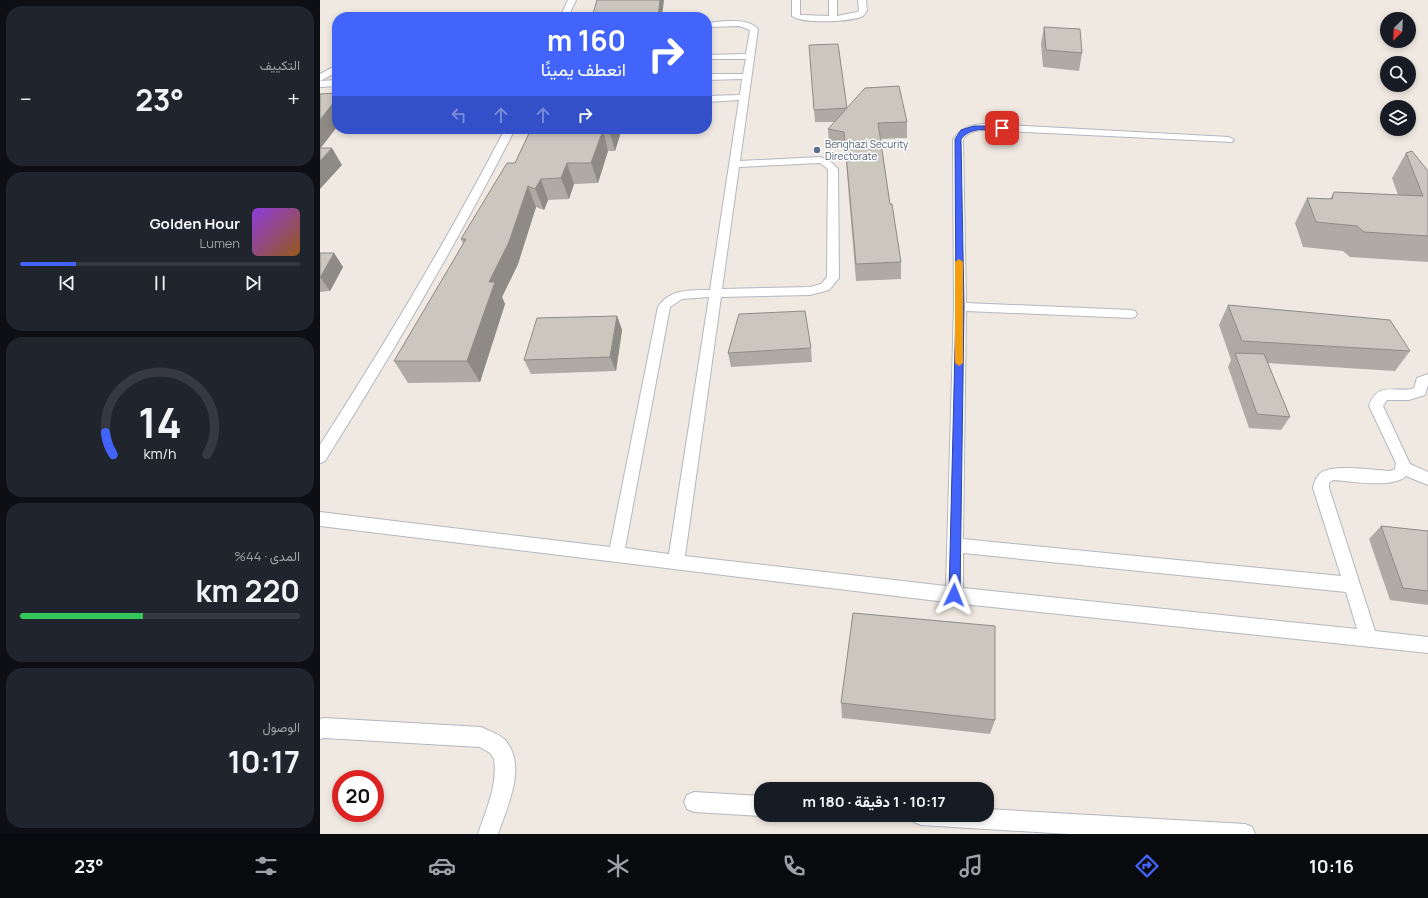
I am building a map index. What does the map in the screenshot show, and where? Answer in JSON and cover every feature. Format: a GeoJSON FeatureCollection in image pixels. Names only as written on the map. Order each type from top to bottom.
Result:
{"type":"FeatureCollection","features":[{"type":"Feature","properties":{"kind":"lane"},"geometry":{"type":"LineString","coordinates":[[566,12],[572,0]]}},
{"type":"Feature","properties":{"kind":"lane"},"geometry":{"type":"LineString","coordinates":[[796,0],[795,14],[799,17],[833,17],[860,14],[863,11],[862,0]]}},
{"type":"Feature","properties":{"kind":"lane"},"geometry":{"type":"LineString","coordinates":[[833,0],[833,17]]}},
{"type":"Feature","properties":{"kind":"lane"},"geometry":{"type":"LineString","coordinates":[[676,562],[754,29],[751,26],[740,24],[712,24]]}},
{"type":"Feature","properties":{"kind":"lane"},"geometry":{"type":"LineString","coordinates":[[712,57],[750,56]]}},
{"type":"Feature","properties":{"kind":"lane"},"geometry":{"type":"LineString","coordinates":[[320,78],[332,71]]}},
{"type":"Feature","properties":{"kind":"lane"},"geometry":{"type":"LineString","coordinates":[[712,77],[747,76]]}},
{"type":"Feature","properties":{"kind":"lane"},"geometry":{"type":"LineString","coordinates":[[320,84],[332,83]]}},
{"type":"Feature","properties":{"kind":"lane"},"geometry":{"type":"LineString","coordinates":[[712,99],[744,97]]}},
{"type":"Feature","properties":{"kind":"lane"},"geometry":{"type":"LineString","coordinates":[[954,595],[960,307],[958,139],[963,132],[974,128],[987,127],[1230,140]]}},
{"type":"Feature","properties":{"kind":"lane"},"geometry":{"type":"LineString","coordinates":[[320,457],[382,360],[470,204],[507,134]]}},
{"type":"Feature","properties":{"kind":"lane"},"geometry":{"type":"LineString","coordinates":[[616,555],[664,307],[667,302],[681,294],[810,291],[825,286],[833,278],[833,168],[826,162],[814,160],[734,164]]}},
{"type":"Feature","properties":{"kind":"lane"},"geometry":{"type":"LineString","coordinates":[[960,307],[1131,314]]}},
{"type":"Feature","properties":{"kind":"lane"},"geometry":{"type":"LineString","coordinates":[[1369,638],[1321,488],[1322,482],[1325,476],[1332,474],[1390,477],[1401,473],[1404,468],[1403,463],[1376,406],[1376,402],[1384,395],[1410,395],[1418,393],[1421,388],[1422,381],[1428,379]]}},
{"type":"Feature","properties":{"kind":"lane"},"geometry":{"type":"LineString","coordinates":[[1404,468],[1428,479]]}},
{"type":"Feature","properties":{"kind":"lane"},"geometry":{"type":"LineString","coordinates":[[320,519],[954,595],[1428,644]]}},
{"type":"Feature","properties":{"kind":"lane"},"geometry":{"type":"LineString","coordinates":[[956,545],[1352,585]]}},
{"type":"Feature","properties":{"kind":"lane"},"geometry":{"type":"LineString","coordinates":[[320,729],[480,737],[491,742],[500,750],[505,762],[506,776],[488,834]]}},
{"type":"Feature","properties":{"kind":"lane"},"geometry":{"type":"LineString","coordinates":[[694,802],[754,806]]}},
{"type":"Feature","properties":{"kind":"lane"},"geometry":{"type":"LineString","coordinates":[[994,819],[1245,834]]}},
{"type":"Feature","properties":{"kind":"building"},"geometry":{"type":"Polygon","coordinates":[[[597,0],[660,0],[659,12],[593,12],[597,0]]]}},
{"type":"Feature","properties":{"kind":"building"},"geometry":{"type":"Polygon","coordinates":[[[1044,27],[1080,29],[1082,53],[1046,50],[1044,27]]]}},
{"type":"Feature","properties":{"kind":"building"},"geometry":{"type":"Polygon","coordinates":[[[838,44],[847,108],[814,110],[809,45],[838,44]]]}},
{"type":"Feature","properties":{"kind":"building"},"geometry":{"type":"Polygon","coordinates":[[[899,86],[907,122],[878,123],[890,204],[892,204],[901,262],[856,264],[844,132],[828,129],[865,88],[899,86]]]}},
{"type":"Feature","properties":{"kind":"building"},"geometry":{"type":"Polygon","coordinates":[[[332,93],[332,104],[320,120],[320,94],[332,93]]]}},
{"type":"Feature","properties":{"kind":"building"},"geometry":{"type":"Polygon","coordinates":[[[529,134],[602,134],[591,163],[567,163],[561,178],[541,179],[535,189],[528,186],[509,242],[489,282],[495,282],[467,361],[394,361],[466,239],[461,239],[507,163],[515,163],[529,134]]]}},
{"type":"Feature","properties":{"kind":"building"},"geometry":{"type":"Polygon","coordinates":[[[320,148],[332,148],[320,161],[320,148]]]}},
{"type":"Feature","properties":{"kind":"building"},"geometry":{"type":"Polygon","coordinates":[[[1412,151],[1428,171],[1428,236],[1364,232],[1357,226],[1316,222],[1307,198],[1332,199],[1334,192],[1423,196],[1406,153],[1412,151]]]}},
{"type":"Feature","properties":{"kind":"building"},"geometry":{"type":"Polygon","coordinates":[[[320,253],[334,253],[320,278],[320,253]]]}},
{"type":"Feature","properties":{"kind":"building"},"geometry":{"type":"Polygon","coordinates":[[[1228,305],[1390,320],[1410,351],[1242,341],[1228,305]]]}},
{"type":"Feature","properties":{"kind":"building"},"geometry":{"type":"Polygon","coordinates":[[[805,311],[811,348],[728,353],[739,314],[805,311]]]}},
{"type":"Feature","properties":{"kind":"building"},"geometry":{"type":"Polygon","coordinates":[[[617,316],[610,357],[524,360],[537,318],[617,316]]]}},
{"type":"Feature","properties":{"kind":"building"},"geometry":{"type":"Polygon","coordinates":[[[1235,353],[1264,354],[1290,417],[1257,414],[1235,353]]]}},
{"type":"Feature","properties":{"kind":"building"},"geometry":{"type":"Polygon","coordinates":[[[1381,526],[1428,531],[1428,591],[1403,588],[1381,526]]]}},
{"type":"Feature","properties":{"kind":"building"},"geometry":{"type":"Polygon","coordinates":[[[853,613],[995,626],[995,720],[841,703],[853,613]]]}},
{"type":"Feature","properties":{"kind":"slow traffic"},"geometry":{"type":"LineString","coordinates":[[959,262],[959,363]]}},
{"type":"Feature","properties":{"kind":"place","name":"Benghazi Security Directorate"},"geometry":{"type":"Point","coordinates":[817,150]}},
{"type":"Feature","properties":{"kind":"route"},"geometry":{"type":"LineString","coordinates":[[954,595],[960,307],[958,139],[963,132],[969,129],[981,127],[1002,128]]}}]}
